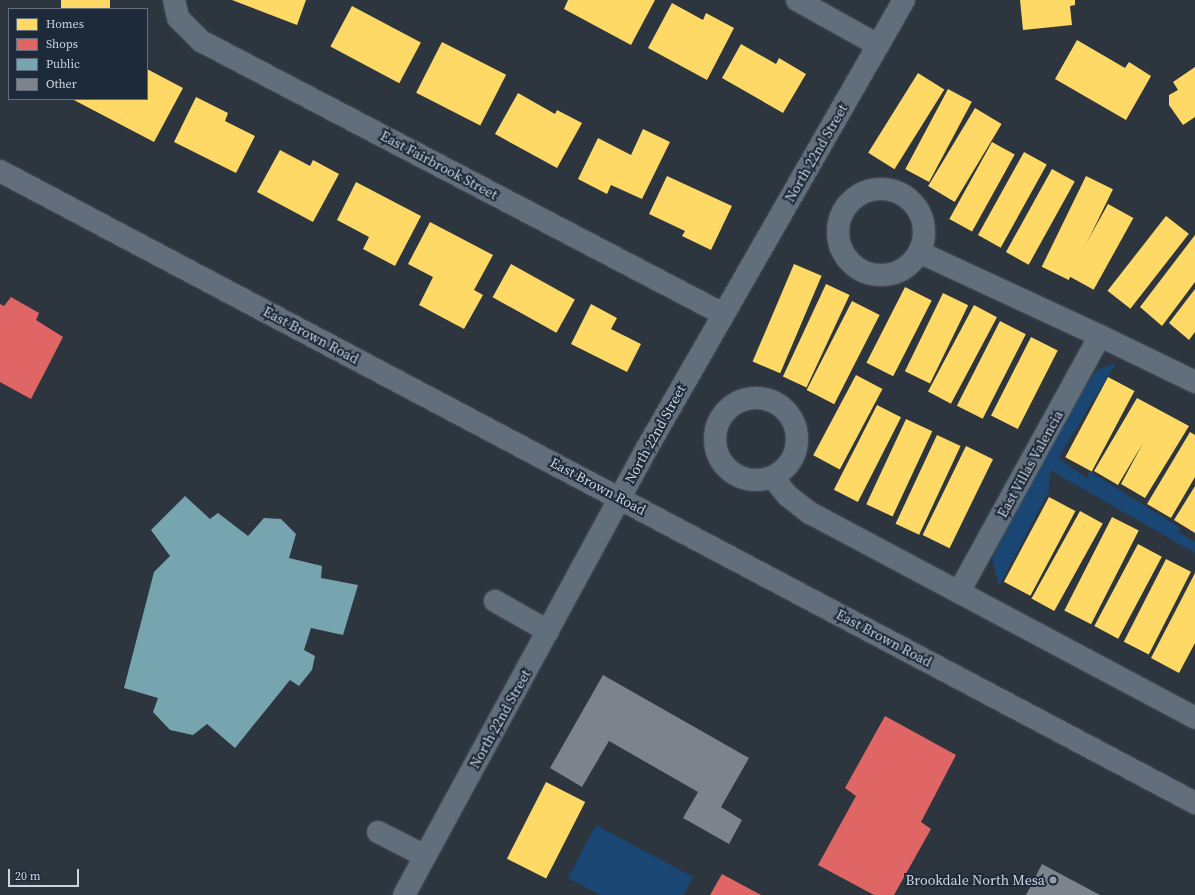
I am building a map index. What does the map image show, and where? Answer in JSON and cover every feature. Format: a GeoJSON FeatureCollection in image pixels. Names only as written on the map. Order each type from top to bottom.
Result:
{"type":"FeatureCollection","features":[{"type":"Feature","properties":{"kind":"main road","name":"East Brown Road"},"geometry":{"type":"LineString","coordinates":[[0,171],[621,498],[1195,803]]}},
{"type":"Feature","properties":{"kind":"street","name":"East Fairbrook Street"},"geometry":{"type":"LineString","coordinates":[[174,0],[178,18],[201,40],[723,314]]}},
{"type":"Feature","properties":{"kind":"street"},"geometry":{"type":"LineString","coordinates":[[797,0],[878,45]]}},
{"type":"Feature","properties":{"kind":"street","name":"North 22nd Street"},"geometry":{"type":"LineString","coordinates":[[404,895],[723,314],[904,0]]}},
{"type":"Feature","properties":{"kind":"street"},"geometry":{"type":"LineString","coordinates":[[919,252],[1195,382]]}},
{"type":"Feature","properties":{"kind":"street","name":"East Villas Valencia"},"geometry":{"type":"LineString","coordinates":[[959,592],[1100,336]]}},
{"type":"Feature","properties":{"kind":"street"},"geometry":{"type":"LineString","coordinates":[[772,476],[788,496],[810,513],[1195,718]]}},
{"type":"Feature","properties":{"kind":"street"},"geometry":{"type":"LineString","coordinates":[[495,601],[548,631]]}},
{"type":"Feature","properties":{"kind":"street"},"geometry":{"type":"LineString","coordinates":[[378,832],[425,856]]}},
{"type":"Feature","properties":{"kind":"shaded area"},"geometry":{"type":"Polygon","coordinates":[[[1116,363],[1058,458],[1088,479],[1089,471],[1180,528],[1178,532],[1195,542],[1195,553],[1050,470],[1049,491],[999,586],[992,559],[1039,461],[1096,370],[1116,363]]]}},
{"type":"Feature","properties":{"kind":"shaded area"},"geometry":{"type":"Polygon","coordinates":[[[596,825],[693,877],[684,895],[600,895],[568,878],[596,825]]]}},
{"type":"Feature","properties":{"kind":"building: Homes"},"geometry":{"type":"Polygon","coordinates":[[[61,0],[110,0],[110,8],[61,8],[61,0]]]}},
{"type":"Feature","properties":{"kind":"building: Homes"},"geometry":{"type":"Polygon","coordinates":[[[232,0],[306,0],[297,25],[232,0]]]}},
{"type":"Feature","properties":{"kind":"building: Homes"},"geometry":{"type":"Polygon","coordinates":[[[568,0],[655,0],[631,45],[564,9],[568,0]]]}},
{"type":"Feature","properties":{"kind":"building: Homes"},"geometry":{"type":"Polygon","coordinates":[[[1020,0],[1075,0],[1075,5],[1070,6],[1072,25],[1023,30],[1020,0]]]}},
{"type":"Feature","properties":{"kind":"building: Homes"},"geometry":{"type":"Polygon","coordinates":[[[672,3],[703,20],[706,13],[734,28],[707,80],[648,48],[672,3]]]}},
{"type":"Feature","properties":{"kind":"building: Homes"},"geometry":{"type":"Polygon","coordinates":[[[352,6],[421,43],[399,83],[330,47],[352,6]]]}},
{"type":"Feature","properties":{"kind":"building: Homes"},"geometry":{"type":"Polygon","coordinates":[[[1077,40],[1125,68],[1129,62],[1151,76],[1126,120],[1055,79],[1077,40]]]}},
{"type":"Feature","properties":{"kind":"building: Homes"},"geometry":{"type":"Polygon","coordinates":[[[442,42],[506,75],[480,125],[416,93],[442,42]]]}},
{"type":"Feature","properties":{"kind":"building: Homes"},"geometry":{"type":"Polygon","coordinates":[[[741,44],[776,64],[779,58],[806,74],[783,113],[722,78],[741,44]]]}},
{"type":"Feature","properties":{"kind":"building: Homes"},"geometry":{"type":"Polygon","coordinates":[[[1195,67],[1195,117],[1183,125],[1169,105],[1169,95],[1178,90],[1173,82],[1195,67]]]}},
{"type":"Feature","properties":{"kind":"building: Homes"},"geometry":{"type":"Polygon","coordinates":[[[148,70],[183,88],[154,142],[74,100],[148,100],[148,70]]]}},
{"type":"Feature","properties":{"kind":"building: Homes"},"geometry":{"type":"Polygon","coordinates":[[[918,73],[944,89],[894,169],[868,153],[918,73]]]}},
{"type":"Feature","properties":{"kind":"building: Homes"},"geometry":{"type":"Polygon","coordinates":[[[948,89],[972,102],[929,182],[905,169],[948,89]]]}},
{"type":"Feature","properties":{"kind":"building: Homes"},"geometry":{"type":"Polygon","coordinates":[[[518,93],[555,114],[557,110],[582,123],[557,168],[495,134],[518,93]]]}},
{"type":"Feature","properties":{"kind":"building: Homes"},"geometry":{"type":"Polygon","coordinates":[[[196,97],[228,113],[225,121],[255,136],[236,173],[174,142],[196,97]]]}},
{"type":"Feature","properties":{"kind":"building: Homes"},"geometry":{"type":"Polygon","coordinates":[[[975,108],[1002,124],[955,202],[928,186],[975,108]]]}},
{"type":"Feature","properties":{"kind":"building: Homes"},"geometry":{"type":"Polygon","coordinates":[[[643,129],[670,142],[642,199],[611,185],[607,194],[578,179],[598,138],[631,155],[643,129]]]}},
{"type":"Feature","properties":{"kind":"building: Homes"},"geometry":{"type":"Polygon","coordinates":[[[992,142],[1015,155],[972,232],[949,219],[992,142]]]}},
{"type":"Feature","properties":{"kind":"building: Homes"},"geometry":{"type":"Polygon","coordinates":[[[280,150],[310,166],[313,160],[339,174],[313,222],[257,192],[280,150]]]}},
{"type":"Feature","properties":{"kind":"building: Homes"},"geometry":{"type":"Polygon","coordinates":[[[1024,152],[1047,165],[1001,248],[978,235],[1024,152]]]}},
{"type":"Feature","properties":{"kind":"building: Homes"},"geometry":{"type":"Polygon","coordinates":[[[1052,169],[1075,182],[1029,265],[1006,252],[1052,169]]]}},
{"type":"Feature","properties":{"kind":"building: Homes"},"geometry":{"type":"Polygon","coordinates":[[[667,176],[732,206],[711,250],[682,236],[685,231],[649,214],[667,176]]]}},
{"type":"Feature","properties":{"kind":"building: Homes"},"geometry":{"type":"Polygon","coordinates":[[[1086,176],[1113,189],[1069,280],[1042,267],[1086,176]]]}},
{"type":"Feature","properties":{"kind":"building: Homes"},"geometry":{"type":"Polygon","coordinates":[[[356,182],[421,216],[395,266],[363,249],[369,237],[337,220],[356,182]]]}},
{"type":"Feature","properties":{"kind":"building: Homes"},"geometry":{"type":"Polygon","coordinates":[[[1108,204],[1133,218],[1094,290],[1068,276],[1108,204]]]}},
{"type":"Feature","properties":{"kind":"building: Homes"},"geometry":{"type":"Polygon","coordinates":[[[1166,216],[1189,234],[1130,309],[1108,291],[1166,216]]]}},
{"type":"Feature","properties":{"kind":"building: Homes"},"geometry":{"type":"Polygon","coordinates":[[[430,222],[493,255],[474,290],[483,295],[464,329],[419,305],[433,277],[408,264],[430,222]]]}},
{"type":"Feature","properties":{"kind":"building: Homes"},"geometry":{"type":"Polygon","coordinates":[[[1195,235],[1195,282],[1162,326],[1140,307],[1195,235]]]}},
{"type":"Feature","properties":{"kind":"building: Homes"},"geometry":{"type":"Polygon","coordinates":[[[511,264],[575,299],[556,333],[493,297],[511,264]]]}},
{"type":"Feature","properties":{"kind":"building: Homes"},"geometry":{"type":"Polygon","coordinates":[[[794,264],[822,276],[780,373],[753,362],[794,264]]]}},
{"type":"Feature","properties":{"kind":"building: Homes"},"geometry":{"type":"Polygon","coordinates":[[[826,284],[850,295],[806,387],[783,376],[826,284]]]}},
{"type":"Feature","properties":{"kind":"building: Homes"},"geometry":{"type":"Polygon","coordinates":[[[905,287],[932,301],[893,376],[866,363],[905,287]]]}},
{"type":"Feature","properties":{"kind":"building: Homes"},"geometry":{"type":"Polygon","coordinates":[[[1195,289],[1195,332],[1189,340],[1169,323],[1195,289]]]}},
{"type":"Feature","properties":{"kind":"building: Homes"},"geometry":{"type":"Polygon","coordinates":[[[943,293],[968,305],[930,383],[905,371],[943,293]]]}},
{"type":"Feature","properties":{"kind":"building: Homes"},"geometry":{"type":"Polygon","coordinates":[[[852,301],[880,315],[834,404],[807,390],[852,301]]]}},
{"type":"Feature","properties":{"kind":"building: Homes"},"geometry":{"type":"Polygon","coordinates":[[[591,304],[617,318],[611,329],[641,344],[627,372],[571,344],[591,304]]]}},
{"type":"Feature","properties":{"kind":"building: Homes"},"geometry":{"type":"Polygon","coordinates":[[[974,305],[997,317],[951,404],[928,392],[974,305]]]}},
{"type":"Feature","properties":{"kind":"building: Homes"},"geometry":{"type":"Polygon","coordinates":[[[1000,321],[1026,334],[983,419],[957,406],[1000,321]]]}},
{"type":"Feature","properties":{"kind":"building: Homes"},"geometry":{"type":"Polygon","coordinates":[[[1031,337],[1058,351],[1018,429],[991,415],[1031,337]]]}},
{"type":"Feature","properties":{"kind":"building: Homes"},"geometry":{"type":"Polygon","coordinates":[[[856,375],[882,389],[840,469],[813,455],[856,375]]]}},
{"type":"Feature","properties":{"kind":"building: Homes"},"geometry":{"type":"Polygon","coordinates":[[[1108,377],[1134,391],[1092,471],[1065,457],[1108,377]]]}},
{"type":"Feature","properties":{"kind":"building: Homes"},"geometry":{"type":"Polygon","coordinates":[[[1137,398],[1189,426],[1145,498],[1121,484],[1143,443],[1118,485],[1094,471],[1137,398]]]}},
{"type":"Feature","properties":{"kind":"building: Homes"},"geometry":{"type":"Polygon","coordinates":[[[877,405],[901,417],[858,502],[834,490],[877,405]]]}},
{"type":"Feature","properties":{"kind":"building: Homes"},"geometry":{"type":"Polygon","coordinates":[[[906,419],[932,431],[893,516],[866,504],[906,419]]]}},
{"type":"Feature","properties":{"kind":"building: Homes"},"geometry":{"type":"Polygon","coordinates":[[[1190,432],[1195,435],[1195,477],[1171,518],[1147,504],[1190,432]]]}},
{"type":"Feature","properties":{"kind":"building: Homes"},"geometry":{"type":"Polygon","coordinates":[[[937,435],[961,446],[919,535],[896,524],[937,435]]]}},
{"type":"Feature","properties":{"kind":"building: Homes"},"geometry":{"type":"Polygon","coordinates":[[[966,446],[993,459],[950,548],[923,535],[966,446]]]}},
{"type":"Feature","properties":{"kind":"building: Homes"},"geometry":{"type":"Polygon","coordinates":[[[1195,486],[1195,533],[1174,520],[1195,486]]]}},
{"type":"Feature","properties":{"kind":"building: Homes"},"geometry":{"type":"Polygon","coordinates":[[[1049,497],[1075,511],[1030,596],[1004,582],[1049,497]]]}},
{"type":"Feature","properties":{"kind":"building: Homes"},"geometry":{"type":"Polygon","coordinates":[[[1080,511],[1103,524],[1054,611],[1032,598],[1080,511]]]}},
{"type":"Feature","properties":{"kind":"building: Homes"},"geometry":{"type":"Polygon","coordinates":[[[1112,517],[1139,531],[1091,624],[1064,611],[1112,517]]]}},
{"type":"Feature","properties":{"kind":"building: Homes"},"geometry":{"type":"Polygon","coordinates":[[[1138,544],[1162,557],[1118,639],[1094,626],[1138,544]]]}},
{"type":"Feature","properties":{"kind":"building: Homes"},"geometry":{"type":"Polygon","coordinates":[[[1166,559],[1191,572],[1149,655],[1124,642],[1166,559]]]}},
{"type":"Feature","properties":{"kind":"building: Homes"},"geometry":{"type":"Polygon","coordinates":[[[1195,573],[1195,643],[1179,673],[1151,658],[1195,573]]]}},
{"type":"Feature","properties":{"kind":"building: Homes"},"geometry":{"type":"Polygon","coordinates":[[[546,782],[585,802],[546,879],[507,859],[546,782]]]}},
{"type":"Feature","properties":{"kind":"building: Shops"},"geometry":{"type":"Polygon","coordinates":[[[11,297],[39,313],[36,320],[63,337],[31,399],[0,382],[0,304],[4,306],[11,297]]]}},
{"type":"Feature","properties":{"kind":"building: Shops"},"geometry":{"type":"Polygon","coordinates":[[[885,716],[956,755],[921,822],[931,829],[894,895],[874,895],[818,865],[856,796],[845,788],[885,716]]]}},
{"type":"Feature","properties":{"kind":"building: Shops"},"geometry":{"type":"Polygon","coordinates":[[[722,874],[761,895],[710,895],[722,874]]]}},
{"type":"Feature","properties":{"kind":"building: Public"},"geometry":{"type":"Polygon","coordinates":[[[185,496],[210,519],[218,513],[248,536],[264,518],[281,519],[296,534],[289,558],[322,566],[321,578],[358,585],[343,635],[311,628],[304,650],[315,656],[312,670],[299,686],[290,680],[235,748],[207,724],[193,735],[170,730],[153,712],[158,698],[124,688],[154,572],[170,556],[151,530],[185,496]]]}},
{"type":"Feature","properties":{"kind":"building: Other"},"geometry":{"type":"Polygon","coordinates":[[[603,675],[749,758],[721,807],[742,820],[729,844],[683,818],[698,792],[609,741],[582,787],[550,768],[603,675]]]}},
{"type":"Feature","properties":{"kind":"building: Other","name":"Brookdale North Mesa"},"geometry":{"type":"Polygon","coordinates":[[[1042,864],[1100,895],[1026,895],[1042,864]]]}},
{"type":"Feature","properties":{"kind":"place","name":"Brookdale North Mesa"},"geometry":{"type":"Point","coordinates":[1053,880]}}]}
